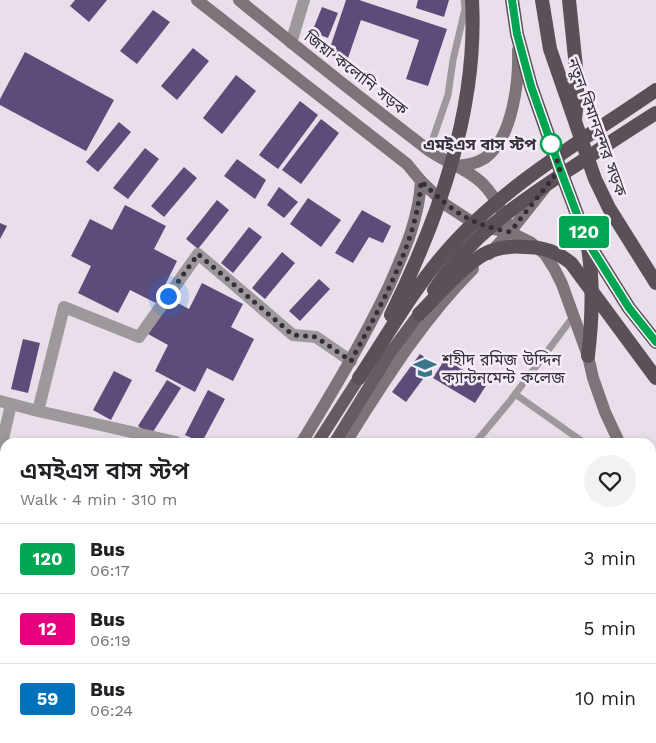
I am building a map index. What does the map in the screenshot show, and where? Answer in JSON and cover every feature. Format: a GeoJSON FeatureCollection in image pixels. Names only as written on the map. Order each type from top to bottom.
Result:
{"type":"FeatureCollection","features":[{"type":"Feature","properties":{"kind":"highway"},"geometry":{"type":"LineString","coordinates":[[359,378],[413,270],[426,238],[456,147],[471,64],[474,31],[472,0]]}},
{"type":"Feature","properties":{"kind":"highway"},"geometry":{"type":"LineString","coordinates":[[512,0],[517,34],[531,86],[587,241],[629,308],[656,342]]}},
{"type":"Feature","properties":{"kind":"highway","name":"নতুন বিমানবন্দর সড়ক"},"geometry":{"type":"LineString","coordinates":[[542,0],[550,49],[595,180],[609,208],[656,284]]}},
{"type":"Feature","properties":{"kind":"highway"},"geometry":{"type":"LineString","coordinates":[[569,0],[577,77],[577,101],[574,122]]}},
{"type":"Feature","properties":{"kind":"highway"},"geometry":{"type":"LineString","coordinates":[[359,378],[414,293],[446,252],[469,228],[517,186],[656,90]]}},
{"type":"Feature","properties":{"kind":"highway"},"geometry":{"type":"LineString","coordinates":[[419,314],[455,261],[496,221],[532,194],[656,113]]}},
{"type":"Feature","properties":{"kind":"highway"},"geometry":{"type":"LineString","coordinates":[[587,241],[592,273],[593,314],[588,356]]}},
{"type":"Feature","properties":{"kind":"highway"},"geometry":{"type":"LineString","coordinates":[[419,314],[473,262],[490,251],[514,246],[540,247],[561,256],[571,264],[656,378]]}},
{"type":"Feature","properties":{"kind":"main road"},"geometry":{"type":"LineString","coordinates":[[197,0],[407,164],[421,181],[446,205],[472,222],[510,232],[530,242],[544,254],[559,277],[588,356],[593,378],[605,412],[617,438]]}},
{"type":"Feature","properties":{"kind":"main road","name":"জিয়া কলোনি সড়ক"},"geometry":{"type":"LineString","coordinates":[[239,0],[291,43],[430,150],[474,176],[483,184],[503,212],[510,232]]}},
{"type":"Feature","properties":{"kind":"main road"},"geometry":{"type":"LineString","coordinates":[[456,166],[469,165],[486,158],[500,141],[510,116],[516,86],[518,68],[517,34]]}},
{"type":"Feature","properties":{"kind":"main road"},"geometry":{"type":"LineString","coordinates":[[348,438],[371,402],[434,313],[454,289],[510,232],[560,169]]}},
{"type":"Feature","properties":{"kind":"main road"},"geometry":{"type":"LineString","coordinates":[[304,438],[351,361],[406,249],[416,216],[421,181]]}},
{"type":"Feature","properties":{"kind":"main road"},"geometry":{"type":"LineString","coordinates":[[337,438],[390,353],[419,314]]}},
{"type":"Feature","properties":{"kind":"main road"},"geometry":{"type":"LineString","coordinates":[[321,438],[359,378]]}},
{"type":"Feature","properties":{"kind":"street"},"geometry":{"type":"LineString","coordinates":[[291,43],[304,0]]}},
{"type":"Feature","properties":{"kind":"street"},"geometry":{"type":"LineString","coordinates":[[38,411],[64,307],[139,337],[198,254],[293,335],[316,337],[351,361]]}},
{"type":"Feature","properties":{"kind":"street"},"geometry":{"type":"LineString","coordinates":[[2,438],[6,403],[158,438]]}},
{"type":"Feature","properties":{"kind":"lane"},"geometry":{"type":"LineString","coordinates":[[430,150],[448,95],[453,60],[465,9],[464,0]]}},
{"type":"Feature","properties":{"kind":"lane"},"geometry":{"type":"LineString","coordinates":[[479,438],[573,317]]}},
{"type":"Feature","properties":{"kind":"lane"},"geometry":{"type":"LineString","coordinates":[[515,394],[577,438]]}},
{"type":"Feature","properties":{"kind":"building"},"geometry":{"type":"Polygon","coordinates":[[[75,0],[107,0],[89,22],[70,6],[75,0]]]}},
{"type":"Feature","properties":{"kind":"building"},"geometry":{"type":"Polygon","coordinates":[[[346,0],[359,0],[447,29],[428,86],[406,79],[419,40],[361,20],[347,61],[328,54],[346,0]]]}},
{"type":"Feature","properties":{"kind":"building"},"geometry":{"type":"Polygon","coordinates":[[[418,0],[449,0],[444,17],[416,8],[418,0]]]}},
{"type":"Feature","properties":{"kind":"building"},"geometry":{"type":"Polygon","coordinates":[[[322,7],[338,13],[328,38],[312,32],[322,7]]]}},
{"type":"Feature","properties":{"kind":"building"},"geometry":{"type":"Polygon","coordinates":[[[153,10],[170,22],[137,64],[120,51],[153,10]]]}},
{"type":"Feature","properties":{"kind":"building"},"geometry":{"type":"Polygon","coordinates":[[[193,48],[209,61],[177,100],[161,86],[193,48]]]}},
{"type":"Feature","properties":{"kind":"building"},"geometry":{"type":"Polygon","coordinates":[[[25,52],[114,100],[86,151],[0,105],[0,99],[25,52]]]}},
{"type":"Feature","properties":{"kind":"building"},"geometry":{"type":"Polygon","coordinates":[[[236,75],[256,91],[222,134],[203,118],[236,75]]]}},
{"type":"Feature","properties":{"kind":"building"},"geometry":{"type":"Polygon","coordinates":[[[300,101],[318,115],[278,169],[259,155],[300,101]]]}},
{"type":"Feature","properties":{"kind":"building"},"geometry":{"type":"Polygon","coordinates":[[[321,119],[339,133],[301,184],[282,170],[321,119]]]}},
{"type":"Feature","properties":{"kind":"building"},"geometry":{"type":"Polygon","coordinates":[[[119,122],[131,132],[98,172],[86,162],[119,122]]]}},
{"type":"Feature","properties":{"kind":"building"},"geometry":{"type":"Polygon","coordinates":[[[145,148],[159,159],[128,199],[113,188],[145,148]]]}},
{"type":"Feature","properties":{"kind":"building"},"geometry":{"type":"Polygon","coordinates":[[[237,159],[266,180],[255,199],[224,176],[237,159]]]}},
{"type":"Feature","properties":{"kind":"building"},"geometry":{"type":"Polygon","coordinates":[[[184,167],[197,178],[164,217],[151,206],[184,167]]]}},
{"type":"Feature","properties":{"kind":"building"},"geometry":{"type":"Polygon","coordinates":[[[279,187],[298,202],[284,218],[267,205],[279,187]]]}},
{"type":"Feature","properties":{"kind":"building"},"geometry":{"type":"Polygon","coordinates":[[[308,198],[341,220],[321,247],[290,224],[308,198]]]}},
{"type":"Feature","properties":{"kind":"building"},"geometry":{"type":"Polygon","coordinates":[[[217,200],[229,210],[198,249],[186,239],[217,200]]]}},
{"type":"Feature","properties":{"kind":"building"},"geometry":{"type":"Polygon","coordinates":[[[125,205],[166,226],[154,249],[177,261],[156,303],[130,290],[118,313],[78,293],[91,266],[71,256],[90,219],[112,230],[125,205]]]}},
{"type":"Feature","properties":{"kind":"building"},"geometry":{"type":"Polygon","coordinates":[[[362,210],[391,226],[383,243],[369,237],[353,263],[335,253],[362,210]]]}},
{"type":"Feature","properties":{"kind":"building"},"geometry":{"type":"Polygon","coordinates":[[[0,223],[7,226],[0,239],[0,223]]]}},
{"type":"Feature","properties":{"kind":"building"},"geometry":{"type":"Polygon","coordinates":[[[249,227],[262,237],[233,273],[221,263],[249,227]]]}},
{"type":"Feature","properties":{"kind":"building"},"geometry":{"type":"Polygon","coordinates":[[[282,252],[295,263],[265,299],[252,288],[282,252]]]}},
{"type":"Feature","properties":{"kind":"building"},"geometry":{"type":"Polygon","coordinates":[[[319,279],[330,289],[300,321],[289,311],[319,279]]]}},
{"type":"Feature","properties":{"kind":"building"},"geometry":{"type":"Polygon","coordinates":[[[202,283],[243,304],[231,327],[254,339],[233,381],[207,368],[195,392],[155,371],[168,345],[148,334],[167,297],[189,309],[202,283]]]}},
{"type":"Feature","properties":{"kind":"building"},"geometry":{"type":"Polygon","coordinates":[[[23,339],[40,343],[28,393],[11,389],[23,339]]]}},
{"type":"Feature","properties":{"kind":"building"},"geometry":{"type":"Polygon","coordinates":[[[420,354],[434,364],[406,402],[392,392],[420,354]]]}},
{"type":"Feature","properties":{"kind":"building"},"geometry":{"type":"Polygon","coordinates":[[[445,359],[487,384],[475,403],[433,378],[445,359]]]}},
{"type":"Feature","properties":{"kind":"building"},"geometry":{"type":"Polygon","coordinates":[[[114,371],[132,380],[111,420],[93,410],[114,371]]]}},
{"type":"Feature","properties":{"kind":"building"},"geometry":{"type":"Polygon","coordinates":[[[167,380],[181,388],[151,435],[138,426],[167,380]]]}},
{"type":"Feature","properties":{"kind":"building"},"geometry":{"type":"Polygon","coordinates":[[[208,390],[225,399],[204,438],[191,438],[185,435],[208,390]]]}},
{"type":"Feature","properties":{"kind":"bus line","name":"120"},"geometry":{"type":"LineString","coordinates":[[512,0],[517,34],[531,86],[587,241],[629,308],[656,342]]}},
{"type":"Feature","properties":{"kind":"place","name":"এমইএস বাস স্টপ"},"geometry":{"type":"Point","coordinates":[551,144]}},
{"type":"Feature","properties":{"kind":"place","name":"শহীদ রমিজ উদ্দিন ক্যান্টনমেন্ট কলেজ"},"geometry":{"type":"Point","coordinates":[425,368]}},
{"type":"Feature","properties":{"kind":"route"},"geometry":{"type":"LineString","coordinates":[[168,296],[198,254],[293,335],[316,337],[351,361],[406,249],[416,216],[421,181],[446,205],[472,222],[510,232],[560,169],[551,144]]}}]}
